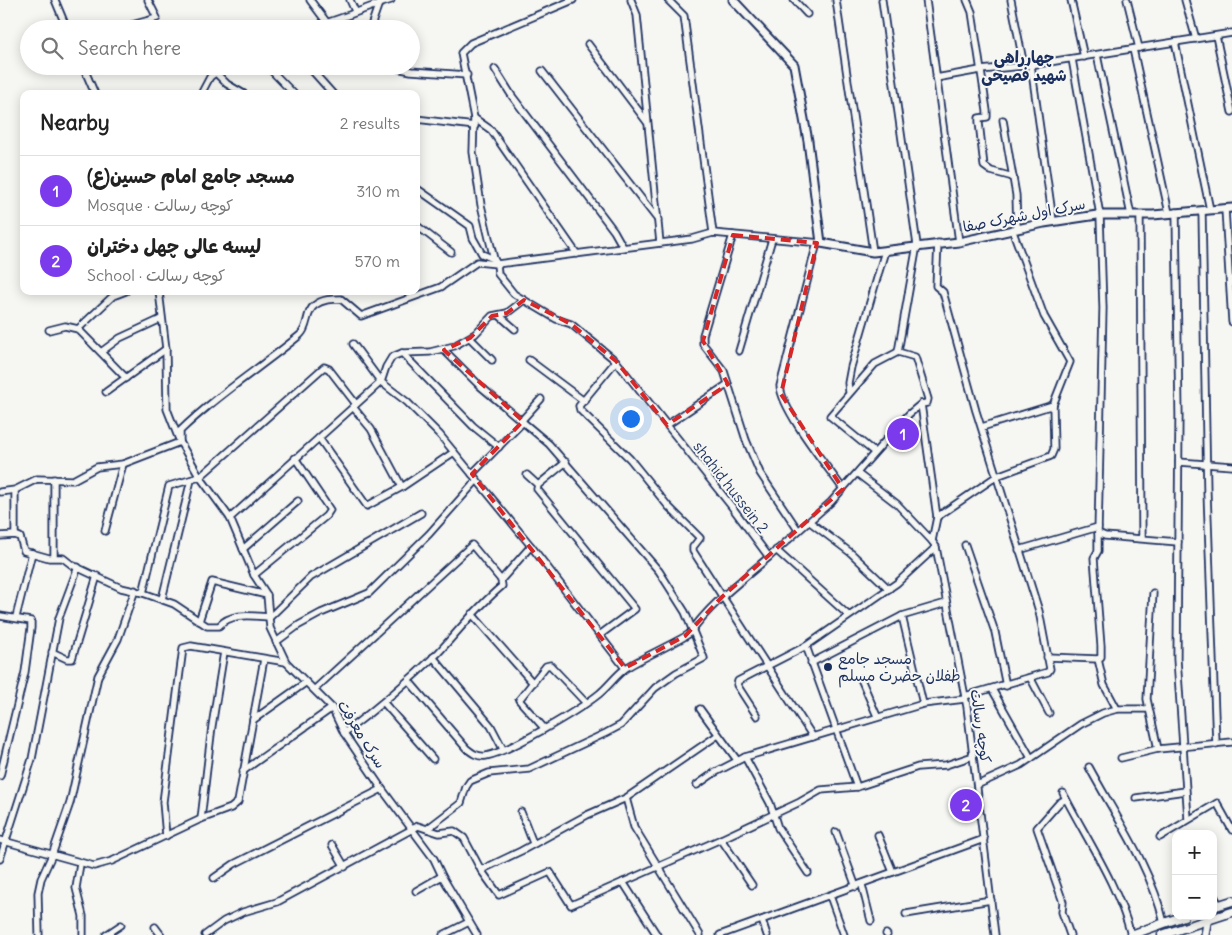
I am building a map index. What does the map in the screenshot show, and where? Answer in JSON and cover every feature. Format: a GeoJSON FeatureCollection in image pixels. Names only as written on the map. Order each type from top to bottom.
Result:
{"type":"FeatureCollection","features":[{"type":"Feature","properties":{"kind":"main road"},"geometry":{"type":"LineString","coordinates":[[1217,906],[1232,901]]}},
{"type":"Feature","properties":{"kind":"main road"},"geometry":{"type":"LineString","coordinates":[[1217,916],[1232,912]]}},
{"type":"Feature","properties":{"kind":"main road"},"geometry":{"type":"LineString","coordinates":[[1131,935],[1173,920]]}},
{"type":"Feature","properties":{"kind":"main road"},"geometry":{"type":"LineString","coordinates":[[1162,935],[1203,920]]}},
{"type":"Feature","properties":{"kind":"street"},"geometry":{"type":"LineString","coordinates":[[55,0],[63,20]]}},
{"type":"Feature","properties":{"kind":"street"},"geometry":{"type":"LineString","coordinates":[[148,0],[157,18],[150,20]]}},
{"type":"Feature","properties":{"kind":"street"},"geometry":{"type":"LineString","coordinates":[[310,0],[325,20]]}},
{"type":"Feature","properties":{"kind":"street"},"geometry":{"type":"LineString","coordinates":[[350,0],[355,11]]}},
{"type":"Feature","properties":{"kind":"street"},"geometry":{"type":"LineString","coordinates":[[336,20],[379,2],[391,0]]}},
{"type":"Feature","properties":{"kind":"street"},"geometry":{"type":"LineString","coordinates":[[496,261],[481,205],[473,152],[474,118],[462,53],[470,43],[573,0]]}},
{"type":"Feature","properties":{"kind":"street"},"geometry":{"type":"LineString","coordinates":[[631,0],[637,15],[660,243]]}},
{"type":"Feature","properties":{"kind":"street"},"geometry":{"type":"LineString","coordinates":[[668,0],[684,16],[713,233]]}},
{"type":"Feature","properties":{"kind":"street"},"geometry":{"type":"LineString","coordinates":[[733,0],[794,65],[808,141],[819,243],[780,386],[781,394],[843,489]]}},
{"type":"Feature","properties":{"kind":"street"},"geometry":{"type":"LineString","coordinates":[[794,0],[807,14]]}},
{"type":"Feature","properties":{"kind":"street"},"geometry":{"type":"LineString","coordinates":[[836,0],[873,252]]}},
{"type":"Feature","properties":{"kind":"street"},"geometry":{"type":"LineString","coordinates":[[882,0],[917,245],[898,352]]}},
{"type":"Feature","properties":{"kind":"street"},"geometry":{"type":"LineString","coordinates":[[926,0],[959,242]]}},
{"type":"Feature","properties":{"kind":"street"},"geometry":{"type":"LineString","coordinates":[[967,0],[972,12],[987,111],[987,117],[979,118],[978,122],[984,166],[991,171],[1012,177]]}},
{"type":"Feature","properties":{"kind":"street"},"geometry":{"type":"LineString","coordinates":[[1011,0],[1028,66],[1053,221]]}},
{"type":"Feature","properties":{"kind":"street"},"geometry":{"type":"LineString","coordinates":[[1071,0],[1084,57]]}},
{"type":"Feature","properties":{"kind":"street"},"geometry":{"type":"LineString","coordinates":[[1127,0],[1172,213],[1179,462],[1177,659],[1188,819]]}},
{"type":"Feature","properties":{"kind":"street"},"geometry":{"type":"LineString","coordinates":[[1185,0],[1196,39]]}},
{"type":"Feature","properties":{"kind":"street"},"geometry":{"type":"LineString","coordinates":[[373,20],[379,2]]}},
{"type":"Feature","properties":{"kind":"street"},"geometry":{"type":"LineString","coordinates":[[936,78],[980,70],[1028,66],[1232,33]]}},
{"type":"Feature","properties":{"kind":"street"},"geometry":{"type":"LineString","coordinates":[[1216,36],[1232,112]]}},
{"type":"Feature","properties":{"kind":"street"},"geometry":{"type":"LineString","coordinates":[[1175,42],[1210,210]]}},
{"type":"Feature","properties":{"kind":"street"},"geometry":{"type":"LineString","coordinates":[[588,44],[648,123]]}},
{"type":"Feature","properties":{"kind":"street"},"geometry":{"type":"LineString","coordinates":[[1097,55],[1131,215]]}},
{"type":"Feature","properties":{"kind":"street"},"geometry":{"type":"LineString","coordinates":[[1072,59],[1100,215],[1103,308],[1099,410],[1098,550],[1094,558],[1101,646],[1101,657],[1098,659],[1104,686],[1116,709]]}},
{"type":"Feature","properties":{"kind":"street"},"geometry":{"type":"LineString","coordinates":[[495,69],[512,96],[614,231],[623,248]]}},
{"type":"Feature","properties":{"kind":"street"},"geometry":{"type":"LineString","coordinates":[[542,71],[658,220]]}},
{"type":"Feature","properties":{"kind":"street"},"geometry":{"type":"LineString","coordinates":[[420,72],[467,75]]}},
{"type":"Feature","properties":{"kind":"street"},"geometry":{"type":"LineString","coordinates":[[87,75],[93,90]]}},
{"type":"Feature","properties":{"kind":"street"},"geometry":{"type":"LineString","coordinates":[[202,90],[203,86],[214,75]]}},
{"type":"Feature","properties":{"kind":"street"},"geometry":{"type":"LineString","coordinates":[[218,75],[227,84],[237,90]]}},
{"type":"Feature","properties":{"kind":"street"},"geometry":{"type":"LineString","coordinates":[[276,75],[290,90]]}},
{"type":"Feature","properties":{"kind":"street"},"geometry":{"type":"LineString","coordinates":[[316,75],[329,90]]}},
{"type":"Feature","properties":{"kind":"street"},"geometry":{"type":"LineString","coordinates":[[474,118],[491,130],[577,254]]}},
{"type":"Feature","properties":{"kind":"street"},"geometry":{"type":"LineString","coordinates":[[420,119],[475,126]]}},
{"type":"Feature","properties":{"kind":"street"},"geometry":{"type":"LineString","coordinates":[[937,517],[997,476],[1051,456],[1054,449],[1053,405],[1070,362],[1044,316],[1015,228],[1012,177],[1003,120]]}},
{"type":"Feature","properties":{"kind":"street"},"geometry":{"type":"LineString","coordinates":[[420,191],[470,226],[473,238],[482,254],[496,261]]}},
{"type":"Feature","properties":{"kind":"street"},"geometry":{"type":"LineString","coordinates":[[1229,208],[1232,322]]}},
{"type":"Feature","properties":{"kind":"street","name":"سرک اول شهرک صفا"},"geometry":{"type":"LineString","coordinates":[[819,243],[873,252],[885,251],[917,245],[959,242],[1015,228],[1100,215],[1140,215],[1229,208]]}},
{"type":"Feature","properties":{"kind":"street"},"geometry":{"type":"LineString","coordinates":[[1202,211],[1207,465],[1216,744]]}},
{"type":"Feature","properties":{"kind":"street"},"geometry":{"type":"LineString","coordinates":[[1140,215],[1142,538]]}},
{"type":"Feature","properties":{"kind":"street"},"geometry":{"type":"LineString","coordinates":[[420,228],[451,252]]}},
{"type":"Feature","properties":{"kind":"street"},"geometry":{"type":"LineString","coordinates":[[420,295],[441,287],[460,271],[477,262],[577,254],[660,243],[713,233],[819,243]]}},
{"type":"Feature","properties":{"kind":"street"},"geometry":{"type":"LineString","coordinates":[[733,235],[716,288],[703,341],[712,358],[717,360],[720,365],[746,440],[760,473],[798,530]]}},
{"type":"Feature","properties":{"kind":"street"},"geometry":{"type":"LineString","coordinates":[[738,352],[772,239]]}},
{"type":"Feature","properties":{"kind":"street"},"geometry":{"type":"LineString","coordinates":[[697,785],[745,757],[877,716],[923,704],[965,697],[1031,679],[1048,672],[1050,669],[1039,611],[1018,550],[943,292],[936,286],[938,243]]}},
{"type":"Feature","properties":{"kind":"street"},"geometry":{"type":"LineString","coordinates":[[849,392],[848,383],[851,367],[885,251]]}},
{"type":"Feature","properties":{"kind":"street","name":"shahid hussein 2"},"geometry":{"type":"LineString","coordinates":[[496,261],[498,274],[514,294],[571,324],[616,361],[646,402],[667,425],[732,507],[768,557],[798,530],[810,522],[858,474],[874,452],[921,404]]}},
{"type":"Feature","properties":{"kind":"street"},"geometry":{"type":"LineString","coordinates":[[78,329],[116,295]]}},
{"type":"Feature","properties":{"kind":"street"},"geometry":{"type":"LineString","coordinates":[[159,295],[160,319],[166,349],[167,410],[180,442],[200,477],[230,518],[254,575],[268,594]]}},
{"type":"Feature","properties":{"kind":"street"},"geometry":{"type":"LineString","coordinates":[[180,442],[180,432],[204,407],[302,333],[308,314],[314,306],[325,300],[341,299],[361,316],[419,295]]}},
{"type":"Feature","properties":{"kind":"street"},"geometry":{"type":"LineString","coordinates":[[230,518],[381,382],[392,357],[402,353],[415,354],[444,350],[470,338],[492,316],[507,313],[524,300]]}},
{"type":"Feature","properties":{"kind":"street"},"geometry":{"type":"LineString","coordinates":[[499,315],[515,329]]}},
{"type":"Feature","properties":{"kind":"street"},"geometry":{"type":"LineString","coordinates":[[101,352],[120,338],[160,319]]}},
{"type":"Feature","properties":{"kind":"street"},"geometry":{"type":"LineString","coordinates":[[49,330],[65,326],[78,329],[126,378]]}},
{"type":"Feature","properties":{"kind":"street"},"geometry":{"type":"LineString","coordinates":[[470,338],[492,360]]}},
{"type":"Feature","properties":{"kind":"street"},"geometry":{"type":"LineString","coordinates":[[353,344],[381,382],[429,423],[454,452],[531,546],[626,668]]}},
{"type":"Feature","properties":{"kind":"street"},"geometry":{"type":"LineString","coordinates":[[106,392],[166,349]]}},
{"type":"Feature","properties":{"kind":"street"},"geometry":{"type":"LineString","coordinates":[[427,829],[461,803],[470,781],[489,773],[529,769],[621,725],[655,688],[676,672],[704,658],[685,612],[659,571],[566,462],[522,421],[480,386],[444,350]]}},
{"type":"Feature","properties":{"kind":"street"},"geometry":{"type":"LineString","coordinates":[[874,452],[830,416],[875,364],[898,352],[915,357],[928,399],[927,403],[921,404],[937,517],[932,541]]}},
{"type":"Feature","properties":{"kind":"street"},"geometry":{"type":"LineString","coordinates":[[402,353],[473,426],[499,448]]}},
{"type":"Feature","properties":{"kind":"street"},"geometry":{"type":"LineString","coordinates":[[529,360],[584,401]]}},
{"type":"Feature","properties":{"kind":"street"},"geometry":{"type":"LineString","coordinates":[[616,361],[579,406],[583,414],[630,459],[668,506],[700,538],[693,547],[693,551],[813,736]]}},
{"type":"Feature","properties":{"kind":"street"},"geometry":{"type":"LineString","coordinates":[[143,593],[169,486],[200,477],[324,367],[329,369],[371,429],[402,486]]}},
{"type":"Feature","properties":{"kind":"street"},"geometry":{"type":"LineString","coordinates":[[667,425],[728,384]]}},
{"type":"Feature","properties":{"kind":"street"},"geometry":{"type":"LineString","coordinates":[[472,474],[499,448],[541,399]]}},
{"type":"Feature","properties":{"kind":"street"},"geometry":{"type":"LineString","coordinates":[[982,427],[1053,405]]}},
{"type":"Feature","properties":{"kind":"street"},"geometry":{"type":"LineString","coordinates":[[319,438],[367,506],[454,452]]}},
{"type":"Feature","properties":{"kind":"street"},"geometry":{"type":"LineString","coordinates":[[0,492],[15,490],[37,479],[73,480],[97,467],[123,464],[180,442]]}},
{"type":"Feature","properties":{"kind":"street"},"geometry":{"type":"LineString","coordinates":[[254,575],[326,516],[330,510],[295,458]]}},
{"type":"Feature","properties":{"kind":"street"},"geometry":{"type":"LineString","coordinates":[[538,485],[566,462]]}},
{"type":"Feature","properties":{"kind":"street"},"geometry":{"type":"LineString","coordinates":[[1179,462],[1232,466]]}},
{"type":"Feature","properties":{"kind":"street"},"geometry":{"type":"LineString","coordinates":[[105,531],[123,464]]}},
{"type":"Feature","properties":{"kind":"street","name":"کوچه رسالت"},"geometry":{"type":"LineString","coordinates":[[858,474],[897,504],[936,547],[965,697],[995,935]]}},
{"type":"Feature","properties":{"kind":"street"},"geometry":{"type":"LineString","coordinates":[[527,475],[538,485],[537,489],[634,606],[634,612],[600,634]]}},
{"type":"Feature","properties":{"kind":"street"},"geometry":{"type":"LineString","coordinates":[[54,479],[54,557]]}},
{"type":"Feature","properties":{"kind":"street"},"geometry":{"type":"LineString","coordinates":[[162,599],[191,480]]}},
{"type":"Feature","properties":{"kind":"street"},"geometry":{"type":"LineString","coordinates":[[276,642],[314,617],[369,593],[429,534],[477,480]]}},
{"type":"Feature","properties":{"kind":"street"},"geometry":{"type":"LineString","coordinates":[[15,490],[15,535]]}},
{"type":"Feature","properties":{"kind":"street"},"geometry":{"type":"LineString","coordinates":[[243,548],[298,501]]}},
{"type":"Feature","properties":{"kind":"street"},"geometry":{"type":"LineString","coordinates":[[0,536],[15,535],[20,537],[24,551],[49,558],[63,558],[78,568],[121,588],[135,590],[162,599],[208,626],[219,626],[233,616],[270,617],[311,576],[421,513]]}},
{"type":"Feature","properties":{"kind":"street"},"geometry":{"type":"LineString","coordinates":[[810,522],[851,553],[889,588]]}},
{"type":"Feature","properties":{"kind":"street"},"geometry":{"type":"LineString","coordinates":[[1098,530],[1105,536],[1178,542]]}},
{"type":"Feature","properties":{"kind":"street"},"geometry":{"type":"LineString","coordinates":[[1018,550],[1098,530]]}},
{"type":"Feature","properties":{"kind":"street"},"geometry":{"type":"LineString","coordinates":[[965,545],[995,632],[1006,686]]}},
{"type":"Feature","properties":{"kind":"street"},"geometry":{"type":"LineString","coordinates":[[315,689],[472,546],[502,580]]}},
{"type":"Feature","properties":{"kind":"street"},"geometry":{"type":"LineString","coordinates":[[344,733],[384,703],[433,657],[472,614],[502,586],[502,580],[531,546]]}},
{"type":"Feature","properties":{"kind":"street"},"geometry":{"type":"LineString","coordinates":[[757,716],[736,683],[806,646],[889,588],[936,547]]}},
{"type":"Feature","properties":{"kind":"street"},"geometry":{"type":"LineString","coordinates":[[776,550],[848,616]]}},
{"type":"Feature","properties":{"kind":"street"},"geometry":{"type":"LineString","coordinates":[[16,617],[32,553]]}},
{"type":"Feature","properties":{"kind":"street"},"geometry":{"type":"LineString","coordinates":[[409,681],[475,755],[485,756],[544,728],[586,703],[612,683],[626,668],[652,652],[690,633],[691,628],[722,597],[768,557]]}},
{"type":"Feature","properties":{"kind":"street"},"geometry":{"type":"LineString","coordinates":[[0,859],[3,841],[32,759],[60,618],[78,568]]}},
{"type":"Feature","properties":{"kind":"street"},"geometry":{"type":"LineString","coordinates":[[52,652],[67,660],[72,659],[97,576]]}},
{"type":"Feature","properties":{"kind":"street"},"geometry":{"type":"LineString","coordinates":[[200,621],[212,582],[268,594]]}},
{"type":"Feature","properties":{"kind":"street"},"geometry":{"type":"LineString","coordinates":[[39,935],[38,893],[41,878],[52,855],[70,803],[98,676],[118,639],[135,590]]}},
{"type":"Feature","properties":{"kind":"street"},"geometry":{"type":"LineString","coordinates":[[1153,592],[1148,709],[1158,750]]}},
{"type":"Feature","properties":{"kind":"street","name":"سرک معرفت"},"geometry":{"type":"LineString","coordinates":[[268,594],[270,628],[286,662],[304,683],[315,689],[332,708],[344,733],[382,789],[434,859],[477,935]]}},
{"type":"Feature","properties":{"kind":"street"},"geometry":{"type":"LineString","coordinates":[[812,663],[902,616],[946,603]]}},
{"type":"Feature","properties":{"kind":"street"},"geometry":{"type":"LineString","coordinates":[[472,614],[533,683]]}},
{"type":"Feature","properties":{"kind":"street"},"geometry":{"type":"LineString","coordinates":[[0,616],[16,617],[31,621],[25,672],[0,776]]}},
{"type":"Feature","properties":{"kind":"street"},"geometry":{"type":"LineString","coordinates":[[902,616],[923,704]]}},
{"type":"Feature","properties":{"kind":"street"},"geometry":{"type":"LineString","coordinates":[[166,836],[163,802],[183,648],[190,646],[286,662]]}},
{"type":"Feature","properties":{"kind":"street"},"geometry":{"type":"LineString","coordinates":[[806,646],[857,787]]}},
{"type":"Feature","properties":{"kind":"street"},"geometry":{"type":"LineString","coordinates":[[202,819],[212,726],[224,652]]}},
{"type":"Feature","properties":{"kind":"street"},"geometry":{"type":"LineString","coordinates":[[433,657],[491,726],[503,749]]}},
{"type":"Feature","properties":{"kind":"street"},"geometry":{"type":"LineString","coordinates":[[1047,657],[1098,659]]}},
{"type":"Feature","properties":{"kind":"street"},"geometry":{"type":"LineString","coordinates":[[3,841],[80,864],[94,866],[112,861],[202,819],[231,808],[238,802],[264,659]]}},
{"type":"Feature","properties":{"kind":"street"},"geometry":{"type":"LineString","coordinates":[[544,728],[519,700],[546,666],[550,665],[586,703]]}},
{"type":"Feature","properties":{"kind":"street"},"geometry":{"type":"LineString","coordinates":[[862,679],[877,716]]}},
{"type":"Feature","properties":{"kind":"street"},"geometry":{"type":"LineString","coordinates":[[1031,679],[1049,713]]}},
{"type":"Feature","properties":{"kind":"street"},"geometry":{"type":"LineString","coordinates":[[253,720],[304,683]]}},
{"type":"Feature","properties":{"kind":"street"},"geometry":{"type":"LineString","coordinates":[[992,689],[1030,758]]}},
{"type":"Feature","properties":{"kind":"street"},"geometry":{"type":"LineString","coordinates":[[384,703],[433,759]]}},
{"type":"Feature","properties":{"kind":"street"},"geometry":{"type":"LineString","coordinates":[[243,771],[332,708]]}},
{"type":"Feature","properties":{"kind":"street"},"geometry":{"type":"LineString","coordinates":[[700,709],[737,760]]}},
{"type":"Feature","properties":{"kind":"street"},"geometry":{"type":"LineString","coordinates":[[977,785],[1030,758],[1102,712],[1116,709],[1148,709]]}},
{"type":"Feature","properties":{"kind":"street"},"geometry":{"type":"LineString","coordinates":[[481,870],[532,843],[626,798],[718,735]]}},
{"type":"Feature","properties":{"kind":"street"},"geometry":{"type":"LineString","coordinates":[[1121,758],[1158,750],[1232,742]]}},
{"type":"Feature","properties":{"kind":"street"},"geometry":{"type":"LineString","coordinates":[[205,935],[224,920],[277,902],[418,826],[440,833],[454,831],[459,834],[470,848],[481,870],[502,896],[550,872],[570,906],[659,868],[821,790],[857,787],[918,767],[946,765],[973,756]]}},
{"type":"Feature","properties":{"kind":"street"},"geometry":{"type":"LineString","coordinates":[[745,757],[770,803],[772,815],[808,873]]}},
{"type":"Feature","properties":{"kind":"street"},"geometry":{"type":"LineString","coordinates":[[1089,767],[1158,898],[1164,923]]}},
{"type":"Feature","properties":{"kind":"street"},"geometry":{"type":"LineString","coordinates":[[214,878],[234,864],[382,789]]}},
{"type":"Feature","properties":{"kind":"street"},"geometry":{"type":"LineString","coordinates":[[1136,798],[1186,791]]}},
{"type":"Feature","properties":{"kind":"street"},"geometry":{"type":"LineString","coordinates":[[1062,793],[1111,885],[1127,919],[1131,935]]}},
{"type":"Feature","properties":{"kind":"street"},"geometry":{"type":"LineString","coordinates":[[626,798],[634,827],[700,935]]}},
{"type":"Feature","properties":{"kind":"street"},"geometry":{"type":"LineString","coordinates":[[1066,799],[1059,803],[1037,828],[1063,902],[1062,912],[1070,935]]}},
{"type":"Feature","properties":{"kind":"street"},"geometry":{"type":"LineString","coordinates":[[1178,830],[1188,819],[1217,803],[1232,830]]}},
{"type":"Feature","properties":{"kind":"street"},"geometry":{"type":"LineString","coordinates":[[521,812],[532,843]]}},
{"type":"Feature","properties":{"kind":"street"},"geometry":{"type":"LineString","coordinates":[[836,832],[859,886],[871,921]]}},
{"type":"Feature","properties":{"kind":"street"},"geometry":{"type":"LineString","coordinates":[[1160,837],[1172,833]]}},
{"type":"Feature","properties":{"kind":"street"},"geometry":{"type":"LineString","coordinates":[[878,835],[893,872]]}},
{"type":"Feature","properties":{"kind":"street"},"geometry":{"type":"LineString","coordinates":[[721,839],[752,885]]}},
{"type":"Feature","properties":{"kind":"street"},"geometry":{"type":"LineString","coordinates":[[720,935],[984,839]]}},
{"type":"Feature","properties":{"kind":"street"},"geometry":{"type":"LineString","coordinates":[[332,845],[345,867]]}},
{"type":"Feature","properties":{"kind":"street"},"geometry":{"type":"LineString","coordinates":[[80,864],[76,888],[83,916],[83,935]]}},
{"type":"Feature","properties":{"kind":"street"},"geometry":{"type":"LineString","coordinates":[[416,891],[442,876]]}},
{"type":"Feature","properties":{"kind":"street"},"geometry":{"type":"LineString","coordinates":[[623,882],[657,935]]}},
{"type":"Feature","properties":{"kind":"street"},"geometry":{"type":"LineString","coordinates":[[830,896],[844,935]]}},
{"type":"Feature","properties":{"kind":"street"},"geometry":{"type":"LineString","coordinates":[[906,914],[990,900]]}},
{"type":"Feature","properties":{"kind":"street"},"geometry":{"type":"LineString","coordinates":[[762,920],[767,935]]}},
{"type":"Feature","properties":{"kind":"street"},"geometry":{"type":"LineString","coordinates":[[1205,935],[1208,920]]}},
{"type":"Feature","properties":{"kind":"street"},"geometry":{"type":"LineString","coordinates":[[443,935],[469,922]]}},
{"type":"Feature","properties":{"kind":"street"},"geometry":{"type":"LineString","coordinates":[[106,935],[121,925]]}},
{"type":"Feature","properties":{"kind":"street"},"geometry":{"type":"LineString","coordinates":[[155,927],[161,935]]}},
{"type":"Feature","properties":{"kind":"highlighted area"},"geometry":{"type":"Polygon","coordinates":[[[733,235],[817,243],[781,394],[843,489],[722,597],[685,636],[625,668],[472,474],[523,421],[444,350],[470,338],[492,316],[507,313],[524,300],[571,324],[616,361],[667,425],[728,384],[703,341],[733,235]]]}},
{"type":"Feature","properties":{"kind":"shaded area"},"geometry":{"type":"Polygon","coordinates":[[[974,795],[976,812],[957,814],[955,797],[974,795]]]}},
{"type":"Feature","properties":{"kind":"place","name":"مسجد جامع امام حسین(ع)"},"geometry":{"type":"Point","coordinates":[903,434]}},
{"type":"Feature","properties":{"kind":"place","name":"مسجد جامع طفلان حضرت مسلم"},"geometry":{"type":"Point","coordinates":[828,667]}},
{"type":"Feature","properties":{"kind":"place","name":"لیسه عالی چهل دختران"},"geometry":{"type":"Point","coordinates":[966,805]}},
{"type":"Feature","properties":{"kind":"district","name":"چهارراهی شهید فصیحی"},"geometry":{"type":"Point","coordinates":[1024,66]}}]}
